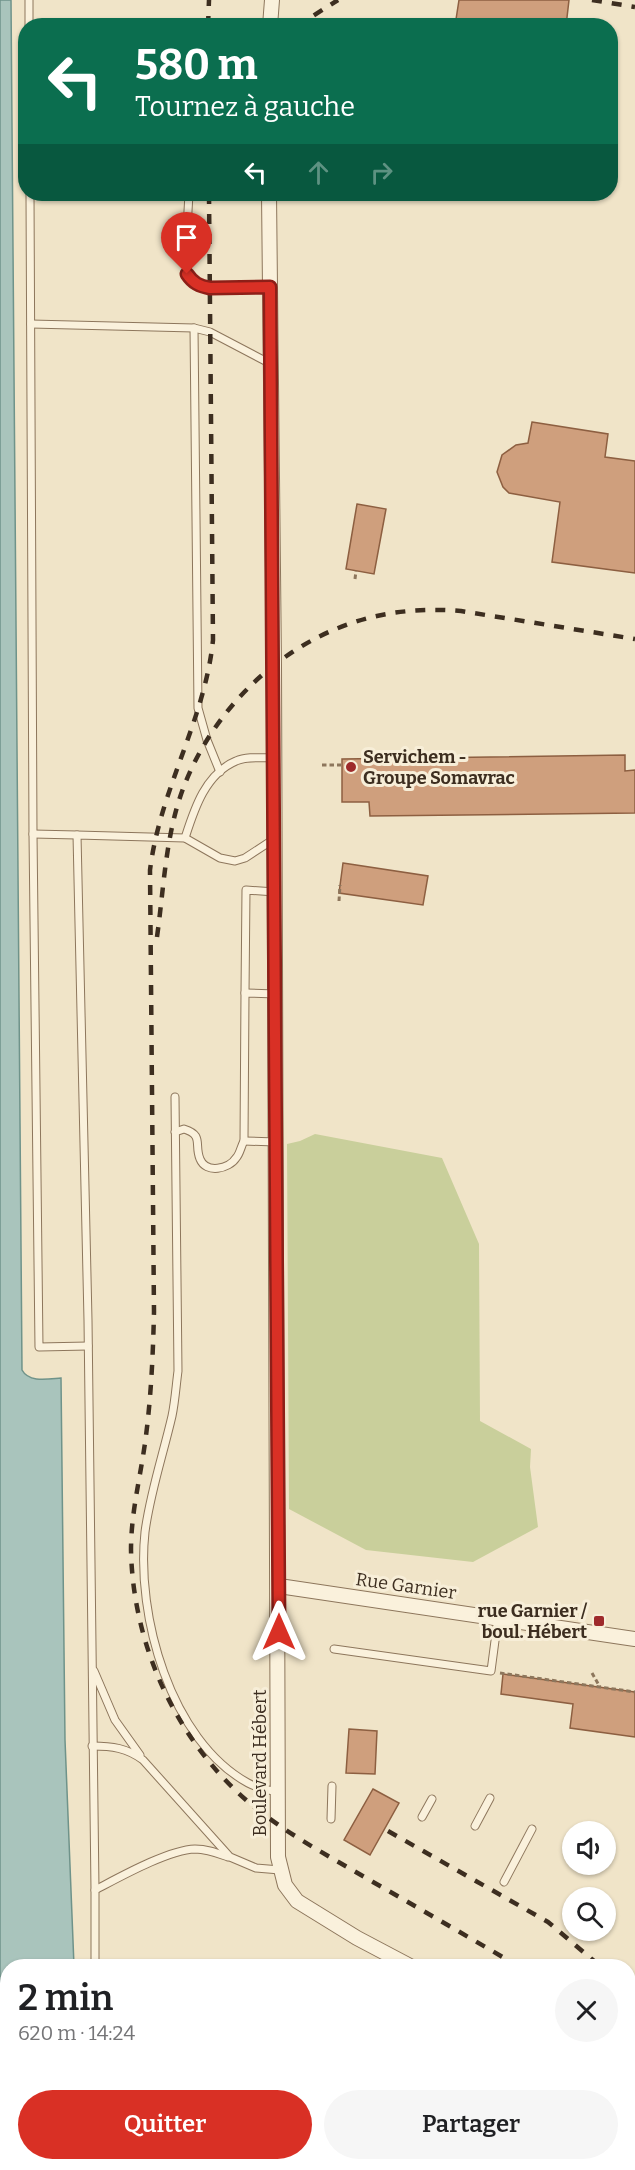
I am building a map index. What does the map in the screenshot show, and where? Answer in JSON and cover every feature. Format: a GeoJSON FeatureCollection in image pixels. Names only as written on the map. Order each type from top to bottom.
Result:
{"type":"FeatureCollection","features":[{"type":"Feature","properties":{"kind":"street"},"geometry":{"type":"LineString","coordinates":[[271,18],[272,0]]}},
{"type":"Feature","properties":{"kind":"street","name":"Boulevard Hébert"},"geometry":{"type":"LineString","coordinates":[[270,201],[279,1586],[278,1857],[285,1885],[297,1900],[357,1938],[397,1959]]}},
{"type":"Feature","properties":{"kind":"street","name":"Rue Garnier"},"geometry":{"type":"LineString","coordinates":[[279,1586],[635,1639]]}},
{"type":"Feature","properties":{"kind":"lane"},"geometry":{"type":"LineString","coordinates":[[29,0],[29,18]]}},
{"type":"Feature","properties":{"kind":"lane"},"geometry":{"type":"LineString","coordinates":[[30,201],[33,834],[39,1347],[88,1346]]}},
{"type":"Feature","properties":{"kind":"lane"},"geometry":{"type":"LineString","coordinates":[[189,201],[186,262],[187,274],[192,281],[210,288],[270,287]]}},
{"type":"Feature","properties":{"kind":"lane"},"geometry":{"type":"LineString","coordinates":[[31,324],[194,328],[210,332],[271,364]]}},
{"type":"Feature","properties":{"kind":"lane"},"geometry":{"type":"LineString","coordinates":[[194,328],[198,708],[207,740],[220,772]]}},
{"type":"Feature","properties":{"kind":"lane"},"geometry":{"type":"LineString","coordinates":[[186,838],[194,808],[204,791],[220,772],[236,761],[250,758],[274,758]]}},
{"type":"Feature","properties":{"kind":"lane"},"geometry":{"type":"LineString","coordinates":[[33,834],[186,838],[220,858],[235,861],[245,858],[274,839]]}},
{"type":"Feature","properties":{"kind":"lane"},"geometry":{"type":"LineString","coordinates":[[77,835],[88,1346],[95,1959]]}},
{"type":"Feature","properties":{"kind":"lane"},"geometry":{"type":"LineString","coordinates":[[176,1132],[184,1129],[192,1131],[197,1137],[200,1159],[206,1166],[214,1168],[224,1167],[236,1159],[244,1141],[246,890],[275,892]]}},
{"type":"Feature","properties":{"kind":"lane"},"geometry":{"type":"LineString","coordinates":[[245,993],[276,994]]}},
{"type":"Feature","properties":{"kind":"lane"},"geometry":{"type":"LineString","coordinates":[[175,1097],[178,1371],[172,1413],[149,1505],[145,1535],[144,1584],[147,1614],[156,1653],[188,1722],[213,1755],[235,1775],[259,1788],[278,1792]]}},
{"type":"Feature","properties":{"kind":"lane"},"geometry":{"type":"LineString","coordinates":[[244,1141],[276,1142]]}},
{"type":"Feature","properties":{"kind":"lane"},"geometry":{"type":"LineString","coordinates":[[334,1649],[491,1671],[498,1618]]}},
{"type":"Feature","properties":{"kind":"lane"},"geometry":{"type":"LineString","coordinates":[[92,1663],[100,1689],[116,1720],[143,1760],[230,1857]]}},
{"type":"Feature","properties":{"kind":"lane"},"geometry":{"type":"LineString","coordinates":[[92,1746],[120,1748],[143,1760]]}},
{"type":"Feature","properties":{"kind":"lane"},"geometry":{"type":"LineString","coordinates":[[331,1819],[332,1786]]}},
{"type":"Feature","properties":{"kind":"lane"},"geometry":{"type":"LineString","coordinates":[[475,1826],[490,1798]]}},
{"type":"Feature","properties":{"kind":"lane"},"geometry":{"type":"LineString","coordinates":[[422,1817],[432,1799]]}},
{"type":"Feature","properties":{"kind":"lane"},"geometry":{"type":"LineString","coordinates":[[504,1882],[532,1829]]}},
{"type":"Feature","properties":{"kind":"lane"},"geometry":{"type":"LineString","coordinates":[[95,1890],[137,1869],[180,1852],[195,1849],[213,1851],[256,1868],[280,1870]]}},
{"type":"Feature","properties":{"kind":"path"},"geometry":{"type":"LineString","coordinates":[[355,579],[356,571]]}},
{"type":"Feature","properties":{"kind":"path"},"geometry":{"type":"LineString","coordinates":[[322,765],[341,765]]}},
{"type":"Feature","properties":{"kind":"path"},"geometry":{"type":"LineString","coordinates":[[339,901],[340,885]]}},
{"type":"Feature","properties":{"kind":"path"},"geometry":{"type":"LineString","coordinates":[[592,1673],[600,1687]]}},
{"type":"Feature","properties":{"kind":"path"},"geometry":{"type":"LineString","coordinates":[[503,1674],[635,1692]]}},
{"type":"Feature","properties":{"kind":"green space"},"geometry":{"type":"Polygon","coordinates":[[[315,1134],[442,1158],[479,1244],[480,1421],[531,1449],[530,1467],[538,1527],[473,1562],[366,1550],[289,1509],[287,1144],[315,1134]]]}},
{"type":"Feature","properties":{"kind":"water"},"geometry":{"type":"Polygon","coordinates":[[[0,0],[11,0],[22,1370],[34,1379],[61,1378],[65,1740],[74,1959],[0,1959],[0,0]]]}},
{"type":"Feature","properties":{"kind":"building"},"geometry":{"type":"Polygon","coordinates":[[[459,0],[569,0],[567,18],[456,18],[459,0]]]}},
{"type":"Feature","properties":{"kind":"building"},"geometry":{"type":"Polygon","coordinates":[[[532,422],[608,434],[605,457],[635,461],[635,573],[552,562],[560,502],[509,493],[503,487],[497,472],[502,455],[516,445],[528,443],[532,422]]]}},
{"type":"Feature","properties":{"kind":"building"},"geometry":{"type":"Polygon","coordinates":[[[357,504],[386,509],[374,574],[346,569],[357,504]]]}},
{"type":"Feature","properties":{"kind":"building"},"geometry":{"type":"Polygon","coordinates":[[[625,755],[625,771],[635,770],[635,813],[370,816],[369,802],[342,802],[342,759],[625,755]]]}},
{"type":"Feature","properties":{"kind":"building"},"geometry":{"type":"Polygon","coordinates":[[[343,863],[428,876],[423,905],[339,893],[343,863]]]}},
{"type":"Feature","properties":{"kind":"building"},"geometry":{"type":"Polygon","coordinates":[[[503,1674],[635,1692],[635,1737],[570,1728],[573,1704],[501,1694],[503,1674]]]}},
{"type":"Feature","properties":{"kind":"building"},"geometry":{"type":"Polygon","coordinates":[[[349,1729],[377,1731],[375,1774],[346,1773],[349,1729]]]}},
{"type":"Feature","properties":{"kind":"building"},"geometry":{"type":"Polygon","coordinates":[[[373,1789],[399,1803],[370,1855],[344,1840],[373,1789]]]}},
{"type":"Feature","properties":{"kind":"railway"},"geometry":{"type":"LineString","coordinates":[[208,18],[209,0]]}},
{"type":"Feature","properties":{"kind":"railway"},"geometry":{"type":"LineString","coordinates":[[310,18],[338,0]]}},
{"type":"Feature","properties":{"kind":"railway"},"geometry":{"type":"LineString","coordinates":[[592,0],[635,7]]}},
{"type":"Feature","properties":{"kind":"railway"},"geometry":{"type":"LineString","coordinates":[[209,201],[213,640],[201,698],[163,811],[150,870],[154,1312],[149,1410],[131,1536],[134,1587],[151,1660],[166,1694],[184,1727],[230,1785],[258,1810],[300,1839],[506,1959]]}},
{"type":"Feature","properties":{"kind":"railway"},"geometry":{"type":"LineString","coordinates":[[157,937],[170,839],[177,807],[188,776],[203,747],[221,720],[265,672],[291,653],[319,636],[349,624],[390,613],[418,610],[461,611],[635,639]]}},
{"type":"Feature","properties":{"kind":"railway"},"geometry":{"type":"LineString","coordinates":[[388,1831],[548,1922],[592,1959]]}},
{"type":"Feature","properties":{"kind":"place","name":"Servichem - Groupe Somavrac"},"geometry":{"type":"Point","coordinates":[351,767]}},
{"type":"Feature","properties":{"kind":"place","name":"rue Garnier / boul. Hébert"},"geometry":{"type":"Point","coordinates":[599,1621]}},
{"type":"Feature","properties":{"kind":"route"},"geometry":{"type":"LineString","coordinates":[[187,274],[192,281],[210,288],[270,287],[279,1632]]}}]}
